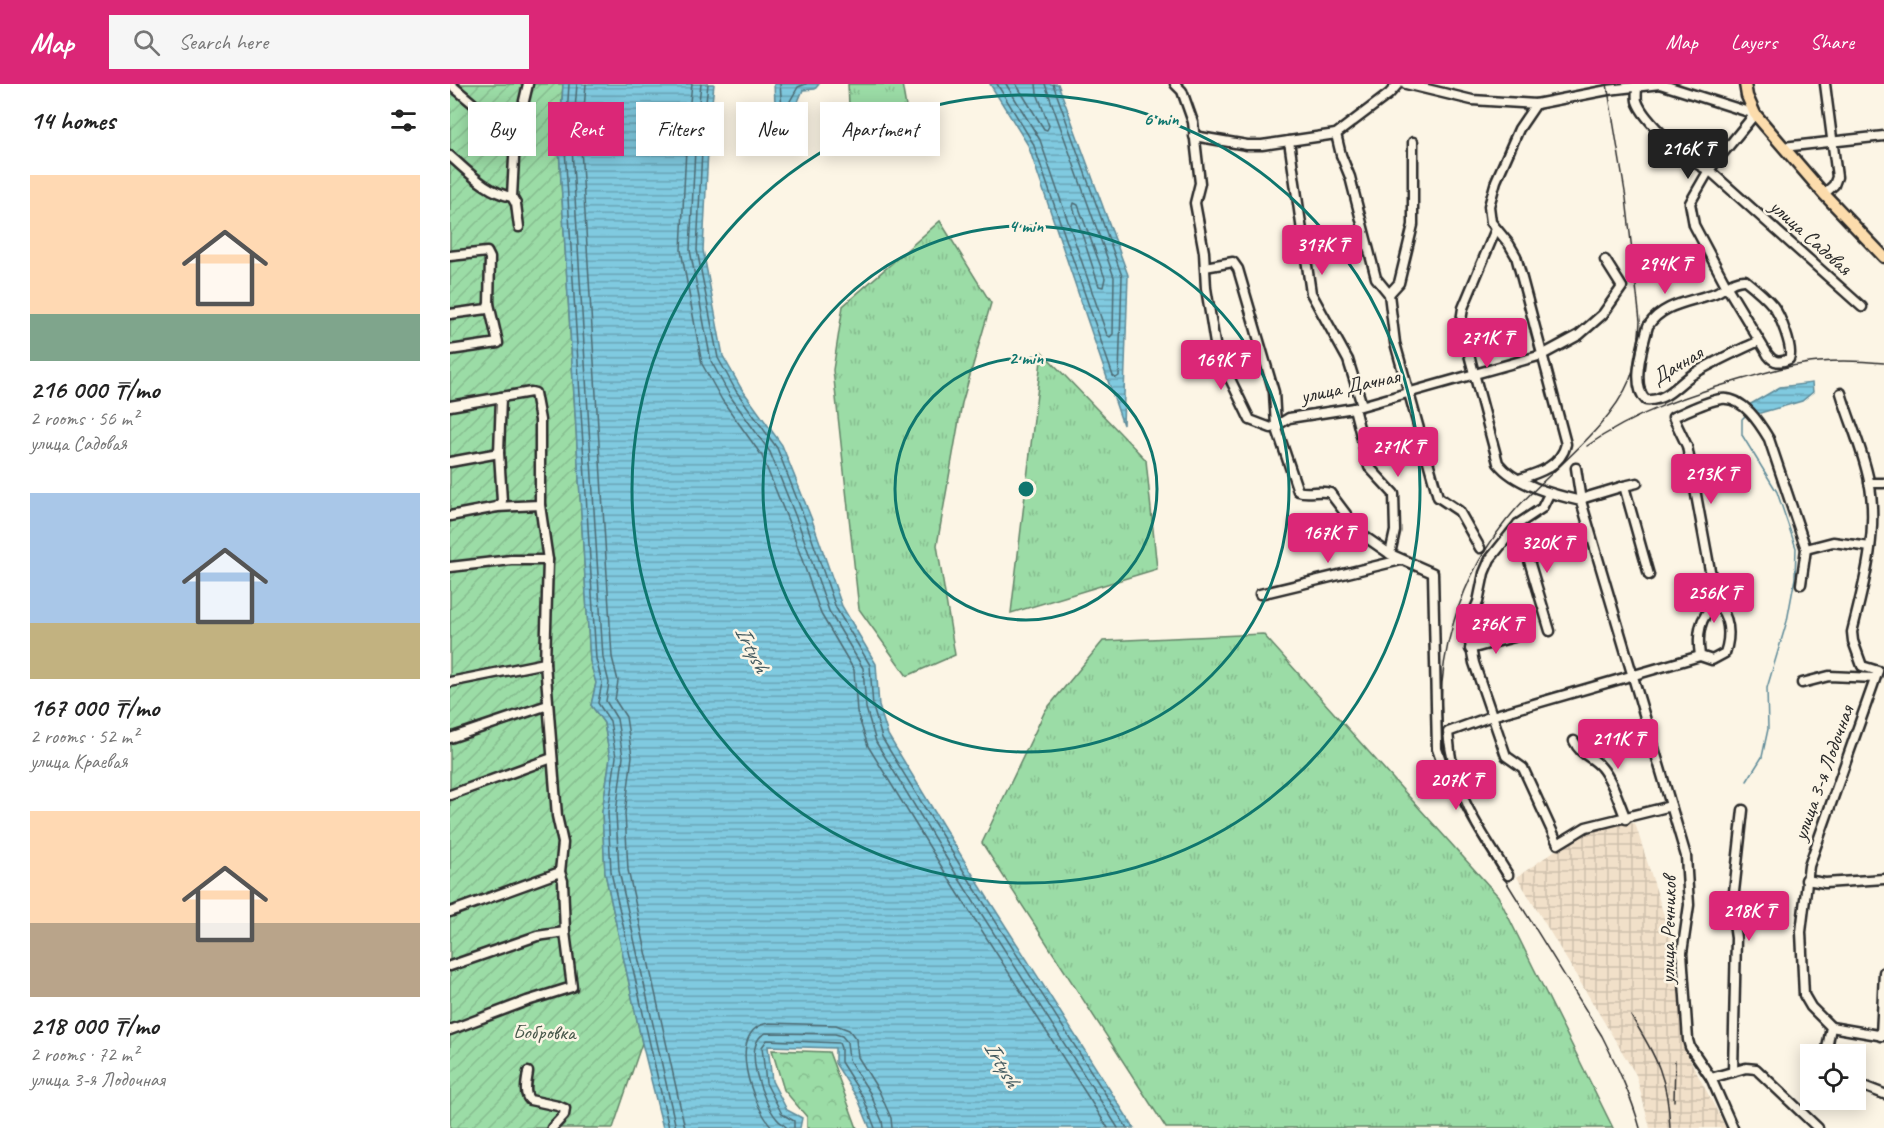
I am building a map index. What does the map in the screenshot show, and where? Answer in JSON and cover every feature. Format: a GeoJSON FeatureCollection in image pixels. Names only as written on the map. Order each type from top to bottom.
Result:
{"type":"FeatureCollection","features":[{"type":"Feature","properties":{"kind":"main road"},"geometry":{"type":"LineString","coordinates":[[1746,84],[1747,96],[1755,114],[1824,194],[1884,257]]}},
{"type":"Feature","properties":{"kind":"street"},"geometry":{"type":"LineString","coordinates":[[450,84],[471,102]]}},
{"type":"Feature","properties":{"kind":"street"},"geometry":{"type":"LineString","coordinates":[[524,102],[528,84]]}},
{"type":"Feature","properties":{"kind":"street"},"geometry":{"type":"LineString","coordinates":[[1175,84],[1182,91],[1193,122],[1200,183],[1195,203],[1204,252],[1215,351],[1250,420],[1270,428],[1276,426]]}},
{"type":"Feature","properties":{"kind":"street"},"geometry":{"type":"LineString","coordinates":[[1194,136],[1247,145],[1336,134],[1389,94],[1398,84]]}},
{"type":"Feature","properties":{"kind":"street"},"geometry":{"type":"LineString","coordinates":[[1406,84],[1472,100],[1536,104],[1660,84],[1755,114],[1709,170],[1690,203],[1694,225],[1759,340]]}},
{"type":"Feature","properties":{"kind":"street"},"geometry":{"type":"LineString","coordinates":[[1824,194],[1834,185],[1837,177],[1825,84]]}},
{"type":"Feature","properties":{"kind":"street","name":"улица Садовая"},"geometry":{"type":"LineString","coordinates":[[1637,86],[1637,101],[1662,135],[1701,167],[1709,170],[1862,307]]}},
{"type":"Feature","properties":{"kind":"street"},"geometry":{"type":"LineString","coordinates":[[1519,479],[1540,472],[1557,461],[1563,454],[1566,444],[1516,256],[1496,229],[1489,212],[1496,181],[1519,129],[1536,104]]}},
{"type":"Feature","properties":{"kind":"street"},"geometry":{"type":"LineString","coordinates":[[1336,134],[1350,177],[1376,278],[1389,294],[1395,343],[1438,497],[1459,511],[1480,548]]}},
{"type":"Feature","properties":{"kind":"street"},"geometry":{"type":"LineString","coordinates":[[1783,147],[1884,136]]}},
{"type":"Feature","properties":{"kind":"street"},"geometry":{"type":"LineString","coordinates":[[1289,141],[1311,293],[1348,360],[1369,467],[1394,494],[1395,531],[1390,554]]}},
{"type":"Feature","properties":{"kind":"street"},"geometry":{"type":"LineString","coordinates":[[1389,294],[1399,283],[1413,225],[1413,142]]}},
{"type":"Feature","properties":{"kind":"street"},"geometry":{"type":"LineString","coordinates":[[450,156],[490,190],[501,196],[512,197]]}},
{"type":"Feature","properties":{"kind":"street"},"geometry":{"type":"LineString","coordinates":[[514,156],[512,197],[516,204],[519,226]]}},
{"type":"Feature","properties":{"kind":"street"},"geometry":{"type":"LineString","coordinates":[[1496,229],[1463,308],[1461,321],[1498,463],[1519,479],[1549,494],[1581,501],[1584,498],[1637,483]]}},
{"type":"Feature","properties":{"kind":"street"},"geometry":{"type":"LineString","coordinates":[[450,256],[487,252],[490,258],[489,304],[498,343],[450,350]]}},
{"type":"Feature","properties":{"kind":"street","name":"улица Дачная"},"geometry":{"type":"LineString","coordinates":[[1276,426],[1289,418],[1358,407],[1542,355],[1579,335],[1603,314],[1620,291],[1622,287],[1605,260]]}},
{"type":"Feature","properties":{"kind":"street"},"geometry":{"type":"LineString","coordinates":[[1205,267],[1233,262],[1238,269],[1274,392],[1276,426],[1298,491],[1325,490],[1330,493],[1361,534],[1401,560],[1433,573],[1437,749],[1445,772]]}},
{"type":"Feature","properties":{"kind":"street","name":"Дачная"},"geometry":{"type":"LineString","coordinates":[[1738,279],[1745,280],[1775,309],[1788,341],[1791,356],[1783,362],[1771,360],[1759,340],[1696,372],[1677,389],[1657,399],[1646,400],[1642,396],[1637,381],[1648,326],[1666,309],[1678,303],[1717,292],[1738,279]]}},
{"type":"Feature","properties":{"kind":"street"},"geometry":{"type":"LineString","coordinates":[[450,314],[487,309],[489,304]]}},
{"type":"Feature","properties":{"kind":"street"},"geometry":{"type":"LineString","coordinates":[[450,406],[535,393],[541,434],[540,505],[548,560],[545,663],[556,816],[563,843],[560,872],[563,881],[565,932],[572,987],[450,1030]]}},
{"type":"Feature","properties":{"kind":"street"},"geometry":{"type":"LineString","coordinates":[[1841,393],[1853,432],[1856,435],[1869,483],[1871,507],[1870,547],[1852,632],[1853,642],[1862,666],[1879,674]]}},
{"type":"Feature","properties":{"kind":"street"},"geometry":{"type":"LineString","coordinates":[[497,507],[502,501],[499,453],[501,397]]}},
{"type":"Feature","properties":{"kind":"street"},"geometry":{"type":"LineString","coordinates":[[1508,875],[1479,828],[1458,785],[1450,754],[1448,732],[1700,656],[1712,660],[1725,653],[1727,619],[1716,603],[1687,446],[1673,417],[1721,399],[1730,399],[1751,414],[1762,427],[1769,440],[1806,549],[1801,584]]}},
{"type":"Feature","properties":{"kind":"street"},"geometry":{"type":"LineString","coordinates":[[450,462],[499,453]]}},
{"type":"Feature","properties":{"kind":"street","name":"улица Речников"},"geometry":{"type":"LineString","coordinates":[[1576,468],[1581,501],[1686,856],[1689,905],[1682,953],[1688,1040],[1690,1047],[1711,1078],[1733,1128]]}},
{"type":"Feature","properties":{"kind":"street"},"geometry":{"type":"LineString","coordinates":[[1869,483],[1884,483]]}},
{"type":"Feature","properties":{"kind":"street"},"geometry":{"type":"LineString","coordinates":[[1624,486],[1649,575]]}},
{"type":"Feature","properties":{"kind":"street"},"geometry":{"type":"LineString","coordinates":[[1549,494],[1542,508],[1518,524],[1501,544],[1484,573],[1478,602],[1468,626],[1470,649],[1506,756],[1523,768],[1558,844],[1586,827],[1626,819],[1671,806]]}},
{"type":"Feature","properties":{"kind":"street"},"geometry":{"type":"LineString","coordinates":[[450,516],[497,507],[540,505]]}},
{"type":"Feature","properties":{"kind":"street"},"geometry":{"type":"LineString","coordinates":[[1518,524],[1550,631]]}},
{"type":"Feature","properties":{"kind":"street"},"geometry":{"type":"LineString","coordinates":[[1806,549],[1833,542],[1870,547]]}},
{"type":"Feature","properties":{"kind":"street"},"geometry":{"type":"LineString","coordinates":[[450,567],[511,560],[548,560]]}},
{"type":"Feature","properties":{"kind":"street"},"geometry":{"type":"LineString","coordinates":[[1260,594],[1401,560]]}},
{"type":"Feature","properties":{"kind":"street"},"geometry":{"type":"LineString","coordinates":[[1700,656],[1699,629],[1708,609],[1716,603]]}},
{"type":"Feature","properties":{"kind":"street"},"geometry":{"type":"LineString","coordinates":[[1470,649],[1514,637]]}},
{"type":"Feature","properties":{"kind":"street"},"geometry":{"type":"LineString","coordinates":[[450,682],[545,663]]}},
{"type":"Feature","properties":{"kind":"street","name":"улица 3-я Лодочная"},"geometry":{"type":"LineString","coordinates":[[1802,683],[1829,676],[1879,674],[1809,866],[1806,880],[1801,932],[1804,995],[1811,1007],[1831,1027]]}},
{"type":"Feature","properties":{"kind":"street"},"geometry":{"type":"LineString","coordinates":[[450,738],[548,705]]}},
{"type":"Feature","properties":{"kind":"street"},"geometry":{"type":"LineString","coordinates":[[1574,741],[1578,751],[1604,770],[1626,819]]}},
{"type":"Feature","properties":{"kind":"street"},"geometry":{"type":"LineString","coordinates":[[450,795],[552,758]]}},
{"type":"Feature","properties":{"kind":"street"},"geometry":{"type":"LineString","coordinates":[[1733,1072],[1736,928],[1732,910],[1743,810]]}},
{"type":"Feature","properties":{"kind":"street"},"geometry":{"type":"LineString","coordinates":[[450,912],[560,872]]}},
{"type":"Feature","properties":{"kind":"street"},"geometry":{"type":"LineString","coordinates":[[1806,880],[1825,883],[1884,879]]}},
{"type":"Feature","properties":{"kind":"street"},"geometry":{"type":"LineString","coordinates":[[450,966],[537,936],[565,932]]}},
{"type":"Feature","properties":{"kind":"street"},"geometry":{"type":"LineString","coordinates":[[1828,1044],[1831,1027],[1883,1036],[1884,972]]}},
{"type":"Feature","properties":{"kind":"street"},"geometry":{"type":"LineString","coordinates":[[1711,1078],[1752,1068],[1761,1072],[1818,1128]]}},
{"type":"Feature","properties":{"kind":"street"},"geometry":{"type":"LineString","coordinates":[[528,1072],[527,1097],[530,1100],[565,1109],[564,1115],[552,1128]]}},
{"type":"Feature","properties":{"kind":"street"},"geometry":{"type":"LineString","coordinates":[[1866,1087],[1884,1095]]}},
{"type":"Feature","properties":{"kind":"shaded area"},"geometry":{"type":"Polygon","coordinates":[[[1635,823],[1679,963],[1688,1056],[1726,1128],[1650,1128],[1636,1075],[1517,877],[1590,826],[1635,823]]]}},
{"type":"Feature","properties":{"kind":"green space","name":"Бобровка"},"geometry":{"type":"Polygon","coordinates":[[[450,84],[563,84],[562,102],[548,102],[548,156],[559,156],[590,661],[596,683],[591,705],[604,723],[610,758],[602,812],[605,873],[642,1043],[613,1128],[450,1128],[450,84]]]}},
{"type":"Feature","properties":{"kind":"green space"},"geometry":{"type":"Polygon","coordinates":[[[848,84],[902,84],[905,102],[849,102],[848,84]]]}},
{"type":"Feature","properties":{"kind":"green space"},"geometry":{"type":"Polygon","coordinates":[[[940,221],[991,303],[962,403],[937,545],[955,655],[907,676],[859,609],[833,370],[843,306],[940,221]]]}},
{"type":"Feature","properties":{"kind":"green space"},"geometry":{"type":"Polygon","coordinates":[[[1042,352],[1146,460],[1157,569],[1011,613],[1042,352]]]}},
{"type":"Feature","properties":{"kind":"green space"},"geometry":{"type":"Polygon","coordinates":[[[1263,634],[1498,896],[1613,1128],[1166,1128],[982,843],[1045,711],[1103,641],[1263,634]]]}},
{"type":"Feature","properties":{"kind":"green space"},"geometry":{"type":"Polygon","coordinates":[[[772,1050],[829,1052],[857,1128],[807,1128],[807,1117],[784,1090],[772,1050]]]}},
{"type":"Feature","properties":{"kind":"water","name":"Irtysh"},"geometry":{"type":"Polygon","coordinates":[[[563,84],[714,84],[712,102],[636,102],[636,156],[708,156],[703,250],[723,356],[741,388],[782,445],[812,520],[842,606],[876,664],[879,706],[888,735],[968,867],[1134,1128],[870,1128],[858,1099],[835,1063],[835,1048],[768,1046],[772,1081],[787,1110],[802,1118],[800,1128],[663,1128],[605,873],[602,812],[610,758],[604,723],[591,705],[596,683],[590,661],[559,156],[624,156],[624,102],[562,102],[563,84]]]}},
{"type":"Feature","properties":{"kind":"water"},"geometry":{"type":"Polygon","coordinates":[[[774,84],[819,84],[815,89],[803,90],[798,102],[775,102],[774,84]]]}},
{"type":"Feature","properties":{"kind":"water"},"geometry":{"type":"Polygon","coordinates":[[[990,84],[1058,84],[1128,275],[1123,425],[1028,145],[990,84]]]}},
{"type":"Feature","properties":{"kind":"water"},"geometry":{"type":"Polygon","coordinates":[[[1812,383],[1813,392],[1802,401],[1757,414],[1749,405],[1780,387],[1812,383]]]}},
{"type":"Feature","properties":{"kind":"waterway"},"geometry":{"type":"LineString","coordinates":[[1747,414],[1742,419],[1742,435],[1777,492],[1796,548],[1795,578],[1787,621],[1767,688],[1768,729],[1762,757],[1747,781]]}},
{"type":"Feature","properties":{"kind":"railway"},"geometry":{"type":"LineString","coordinates":[[1607,84],[1626,198],[1640,321],[1634,365],[1621,397],[1609,414],[1579,448],[1516,509],[1496,534],[1479,562],[1465,591],[1446,654],[1442,687],[1442,719],[1451,771],[1473,828],[1602,1036],[1628,1092],[1640,1128]]}},
{"type":"Feature","properties":{"kind":"railway"},"geometry":{"type":"LineString","coordinates":[[1587,446],[1623,424],[1662,406],[1762,374],[1791,366],[1819,362],[1884,363]]}},
{"type":"Feature","properties":{"kind":"railway"},"geometry":{"type":"LineString","coordinates":[[1631,1016],[1660,1069],[1667,1096],[1670,1128]]}},
{"type":"Feature","properties":{"kind":"railway"},"geometry":{"type":"LineString","coordinates":[[1674,1101],[1675,1061]]}}]}
